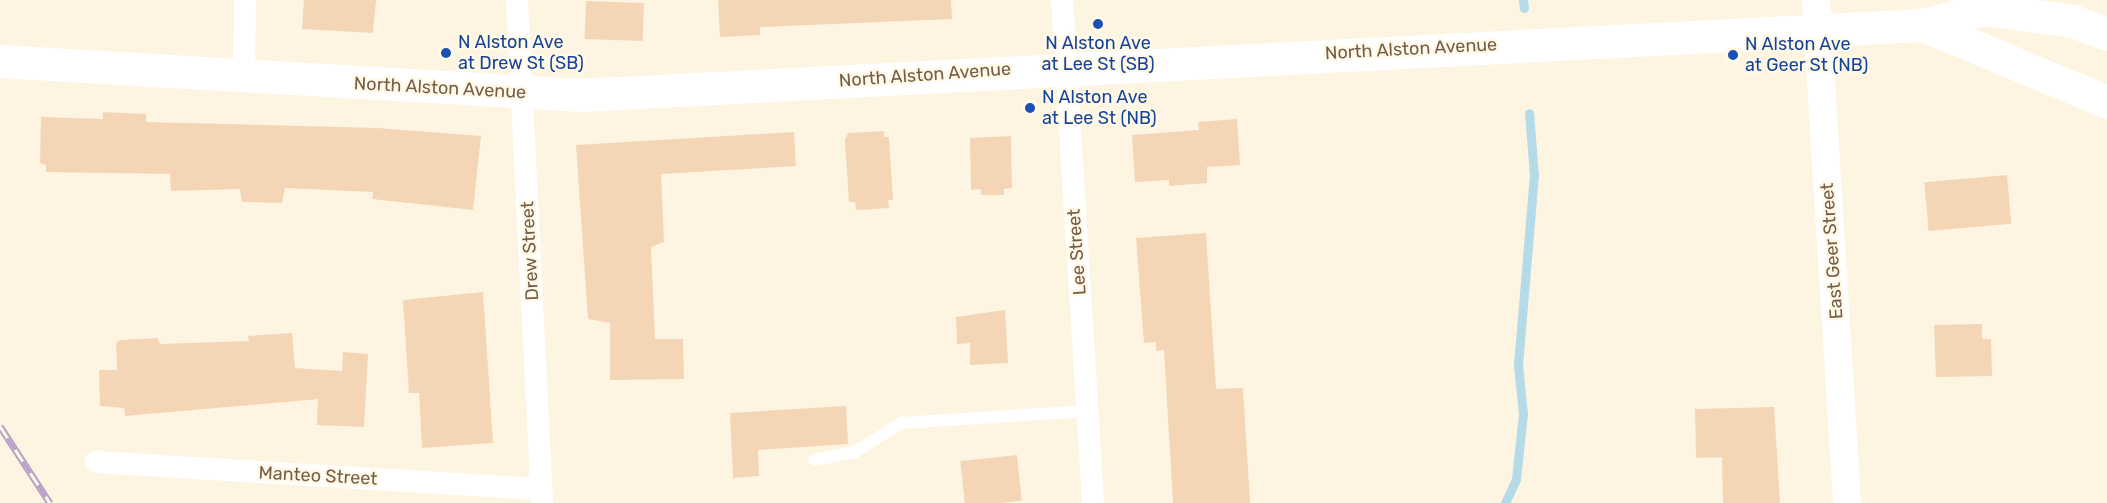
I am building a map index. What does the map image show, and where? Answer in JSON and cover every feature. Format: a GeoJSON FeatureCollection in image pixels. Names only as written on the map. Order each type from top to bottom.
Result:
{"type":"FeatureCollection","features":[{"type":"Feature","properties":{"kind":"main road","name":"North Alston Avenue"},"geometry":{"type":"LineString","coordinates":[[1923,25],[1984,9],[2016,10],[2073,21],[2107,34]]}},
{"type":"Feature","properties":{"kind":"main road","name":"North Alston Avenue"},"geometry":{"type":"LineString","coordinates":[[0,61],[522,94],[694,90],[1817,15],[1923,25],[2107,102]]}},
{"type":"Feature","properties":{"kind":"street"},"geometry":{"type":"LineString","coordinates":[[244,76],[245,0]]}},
{"type":"Feature","properties":{"kind":"street","name":"Drew Street"},"geometry":{"type":"LineString","coordinates":[[517,0],[541,496]]}},
{"type":"Feature","properties":{"kind":"street","name":"Lee Street"},"geometry":{"type":"LineString","coordinates":[[1062,0],[1093,503]]}},
{"type":"Feature","properties":{"kind":"street","name":"East Geer Street"},"geometry":{"type":"LineString","coordinates":[[1817,15],[1847,503]]}},
{"type":"Feature","properties":{"kind":"street","name":"Manteo Street"},"geometry":{"type":"LineString","coordinates":[[96,462],[541,496]]}},
{"type":"Feature","properties":{"kind":"lane"},"geometry":{"type":"LineString","coordinates":[[814,460],[855,452],[901,423],[1087,411]]}},
{"type":"Feature","properties":{"kind":"building"},"geometry":{"type":"Polygon","coordinates":[[[304,0],[376,0],[373,33],[302,29],[304,0]]]}},
{"type":"Feature","properties":{"kind":"building"},"geometry":{"type":"Polygon","coordinates":[[[718,0],[951,0],[952,19],[760,27],[760,35],[720,37],[718,0]]]}},
{"type":"Feature","properties":{"kind":"building"},"geometry":{"type":"Polygon","coordinates":[[[586,1],[644,3],[643,41],[585,39],[586,1]]]}},
{"type":"Feature","properties":{"kind":"building"},"geometry":{"type":"Polygon","coordinates":[[[103,112],[146,114],[146,122],[378,128],[481,136],[473,210],[372,199],[373,192],[285,188],[282,203],[242,202],[240,189],[171,191],[170,174],[46,172],[46,165],[40,163],[41,117],[103,119],[103,112]]]}},
{"type":"Feature","properties":{"kind":"building"},"geometry":{"type":"Polygon","coordinates":[[[1237,119],[1240,165],[1207,167],[1207,183],[1169,186],[1169,180],[1135,182],[1132,135],[1199,130],[1198,122],[1237,119]]]}},
{"type":"Feature","properties":{"kind":"building"},"geometry":{"type":"Polygon","coordinates":[[[884,131],[884,137],[889,137],[893,200],[888,200],[889,208],[856,210],[855,202],[849,202],[845,140],[848,133],[884,131]]]}},
{"type":"Feature","properties":{"kind":"building"},"geometry":{"type":"Polygon","coordinates":[[[794,132],[796,166],[661,174],[664,242],[651,247],[655,339],[683,339],[684,379],[610,380],[610,323],[588,319],[576,145],[794,132]]]}},
{"type":"Feature","properties":{"kind":"building"},"geometry":{"type":"Polygon","coordinates":[[[1011,136],[1012,188],[1004,189],[1004,195],[981,195],[981,189],[971,190],[970,138],[1011,136]]]}},
{"type":"Feature","properties":{"kind":"building"},"geometry":{"type":"Polygon","coordinates":[[[2007,175],[2011,224],[1929,231],[1924,182],[2007,175]]]}},
{"type":"Feature","properties":{"kind":"building"},"geometry":{"type":"Polygon","coordinates":[[[1206,233],[1216,389],[1243,388],[1250,503],[1173,503],[1164,350],[1156,351],[1156,342],[1144,343],[1136,238],[1206,233]]]}},
{"type":"Feature","properties":{"kind":"building"},"geometry":{"type":"Polygon","coordinates":[[[483,292],[493,443],[422,448],[419,393],[409,393],[403,300],[483,292]]]}},
{"type":"Feature","properties":{"kind":"building"},"geometry":{"type":"Polygon","coordinates":[[[1005,310],[1008,363],[970,365],[970,343],[957,344],[956,317],[1005,310]]]}},
{"type":"Feature","properties":{"kind":"building"},"geometry":{"type":"Polygon","coordinates":[[[1982,324],[1982,339],[1991,339],[1992,376],[1936,377],[1934,325],[1982,324]]]}},
{"type":"Feature","properties":{"kind":"building"},"geometry":{"type":"Polygon","coordinates":[[[292,333],[295,368],[342,371],[343,352],[368,354],[364,427],[317,425],[318,399],[125,416],[124,408],[100,406],[99,370],[117,370],[116,343],[120,340],[157,338],[160,344],[249,341],[248,336],[292,333]]]}},
{"type":"Feature","properties":{"kind":"building"},"geometry":{"type":"Polygon","coordinates":[[[846,406],[848,444],[758,450],[759,476],[733,478],[730,413],[846,406]]]}},
{"type":"Feature","properties":{"kind":"building"},"geometry":{"type":"Polygon","coordinates":[[[1774,407],[1780,503],[1723,503],[1722,457],[1696,458],[1695,409],[1774,407]]]}},
{"type":"Feature","properties":{"kind":"building"},"geometry":{"type":"Polygon","coordinates":[[[1017,455],[1022,501],[965,503],[960,461],[1017,455]]]}},
{"type":"Feature","properties":{"kind":"waterway"},"geometry":{"type":"LineString","coordinates":[[1523,0],[1524,8]]}},
{"type":"Feature","properties":{"kind":"waterway"},"geometry":{"type":"LineString","coordinates":[[1505,503],[1516,479],[1523,414],[1518,365],[1534,176],[1529,113]]}},
{"type":"Feature","properties":{"kind":"railway"},"geometry":{"type":"LineString","coordinates":[[0,426],[50,503]]}},
{"type":"Feature","properties":{"kind":"place","name":"N Alston Ave at Lee St (SB)"},"geometry":{"type":"Point","coordinates":[1098,24]}},
{"type":"Feature","properties":{"kind":"place","name":"N Alston Ave at Drew St (SB)"},"geometry":{"type":"Point","coordinates":[446,53]}},
{"type":"Feature","properties":{"kind":"place","name":"N Alston Ave at Geer St (NB)"},"geometry":{"type":"Point","coordinates":[1733,55]}},
{"type":"Feature","properties":{"kind":"place","name":"N Alston Ave at Lee St (NB)"},"geometry":{"type":"Point","coordinates":[1030,108]}}]}
